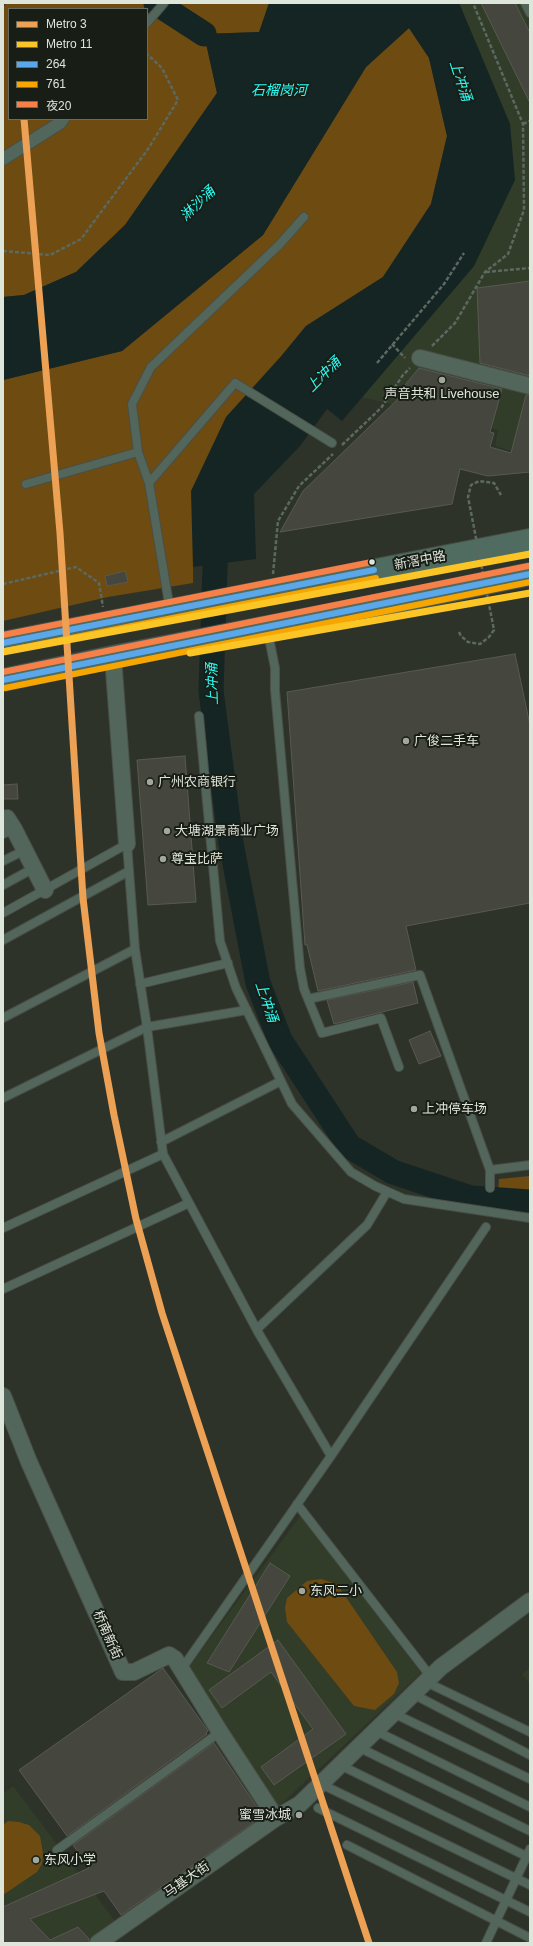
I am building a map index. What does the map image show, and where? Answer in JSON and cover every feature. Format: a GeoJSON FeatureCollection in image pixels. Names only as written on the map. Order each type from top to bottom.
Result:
{"type":"FeatureCollection","features":[{"type":"Feature","properties":{"kind":"highway","name":"新滘中路"},"geometry":{"type":"LineString","coordinates":[[3,643],[530,540]]}},
{"type":"Feature","properties":{"kind":"highway"},"geometry":{"type":"LineString","coordinates":[[3,680],[530,574]]}},
{"type":"Feature","properties":{"kind":"street"},"geometry":{"type":"LineString","coordinates":[[3,158],[60,123],[62,120]]}},
{"type":"Feature","properties":{"kind":"street"},"geometry":{"type":"LineString","coordinates":[[416,362],[530,386]]}},
{"type":"Feature","properties":{"kind":"street"},"geometry":{"type":"LineString","coordinates":[[114,657],[127,844]]}},
{"type":"Feature","properties":{"kind":"street"},"geometry":{"type":"LineString","coordinates":[[7,827],[25,850],[45,890]]}},
{"type":"Feature","properties":{"kind":"street","name":"桥南新街"},"geometry":{"type":"LineString","coordinates":[[3,1396],[29,1462],[123,1672],[134,1672],[169,1655],[175,1659],[276,1818]]}},
{"type":"Feature","properties":{"kind":"street","name":"马基大街"},"geometry":{"type":"LineString","coordinates":[[98,1943],[276,1818],[300,1804],[441,1667],[530,1601]]}},
{"type":"Feature","properties":{"kind":"lane"},"geometry":{"type":"LineString","coordinates":[[148,22],[164,3]]}},
{"type":"Feature","properties":{"kind":"lane"},"geometry":{"type":"LineString","coordinates":[[524,3],[530,13]]}},
{"type":"Feature","properties":{"kind":"lane"},"geometry":{"type":"LineString","coordinates":[[180,608],[149,483],[138,452],[132,404],[151,367],[279,245],[304,217]]}},
{"type":"Feature","properties":{"kind":"lane"},"geometry":{"type":"LineString","coordinates":[[149,483],[235,384],[330,442]]}},
{"type":"Feature","properties":{"kind":"lane"},"geometry":{"type":"LineString","coordinates":[[26,484],[138,452]]}},
{"type":"Feature","properties":{"kind":"lane"},"geometry":{"type":"LineString","coordinates":[[260,629],[275,668],[275,690],[300,968],[308,999],[322,1033],[381,1018],[399,1067]]}},
{"type":"Feature","properties":{"kind":"lane"},"geometry":{"type":"LineString","coordinates":[[199,716],[220,941],[247,1010],[292,1104],[351,1172],[387,1192],[404,1199],[530,1218]]}},
{"type":"Feature","properties":{"kind":"lane"},"geometry":{"type":"LineString","coordinates":[[3,913],[127,844],[134,949],[147,1027],[163,1154],[257,1329],[331,1456]]}},
{"type":"Feature","properties":{"kind":"lane"},"geometry":{"type":"LineString","coordinates":[[3,861],[25,850]]}},
{"type":"Feature","properties":{"kind":"lane"},"geometry":{"type":"LineString","coordinates":[[3,884],[34,868]]}},
{"type":"Feature","properties":{"kind":"lane"},"geometry":{"type":"LineString","coordinates":[[3,940],[129,871]]}},
{"type":"Feature","properties":{"kind":"lane"},"geometry":{"type":"LineString","coordinates":[[3,1018],[134,949]]}},
{"type":"Feature","properties":{"kind":"lane"},"geometry":{"type":"LineString","coordinates":[[140,984],[228,963]]}},
{"type":"Feature","properties":{"kind":"lane"},"geometry":{"type":"LineString","coordinates":[[308,999],[420,975],[490,1170],[490,1188]]}},
{"type":"Feature","properties":{"kind":"lane"},"geometry":{"type":"LineString","coordinates":[[3,1098],[147,1027],[247,1010]]}},
{"type":"Feature","properties":{"kind":"lane"},"geometry":{"type":"LineString","coordinates":[[161,1142],[280,1081]]}},
{"type":"Feature","properties":{"kind":"lane"},"geometry":{"type":"LineString","coordinates":[[3,1228],[163,1154]]}},
{"type":"Feature","properties":{"kind":"lane"},"geometry":{"type":"LineString","coordinates":[[490,1170],[530,1165]]}},
{"type":"Feature","properties":{"kind":"lane"},"geometry":{"type":"LineString","coordinates":[[257,1329],[366,1225],[387,1192]]}},
{"type":"Feature","properties":{"kind":"lane"},"geometry":{"type":"LineString","coordinates":[[3,1289],[189,1203]]}},
{"type":"Feature","properties":{"kind":"lane"},"geometry":{"type":"LineString","coordinates":[[181,1670],[298,1504],[486,1227]]}},
{"type":"Feature","properties":{"kind":"lane"},"geometry":{"type":"LineString","coordinates":[[298,1504],[428,1679],[530,1732]]}},
{"type":"Feature","properties":{"kind":"lane"},"geometry":{"type":"LineString","coordinates":[[412,1694],[530,1755]]}},
{"type":"Feature","properties":{"kind":"lane"},"geometry":{"type":"LineString","coordinates":[[393,1713],[530,1779]]}},
{"type":"Feature","properties":{"kind":"lane"},"geometry":{"type":"LineString","coordinates":[[376,1731],[530,1807]]}},
{"type":"Feature","properties":{"kind":"lane"},"geometry":{"type":"LineString","coordinates":[[57,1850],[220,1732]]}},
{"type":"Feature","properties":{"kind":"lane"},"geometry":{"type":"LineString","coordinates":[[358,1747],[530,1831]]}},
{"type":"Feature","properties":{"kind":"lane"},"geometry":{"type":"LineString","coordinates":[[340,1765],[529,1854],[516,1878],[486,1943]]}},
{"type":"Feature","properties":{"kind":"lane"},"geometry":{"type":"LineString","coordinates":[[321,1784],[530,1885]]}},
{"type":"Feature","properties":{"kind":"lane"},"geometry":{"type":"LineString","coordinates":[[318,1808],[530,1912]]}},
{"type":"Feature","properties":{"kind":"lane"},"geometry":{"type":"LineString","coordinates":[[347,1845],[530,1938]]}},
{"type":"Feature","properties":{"kind":"path"},"geometry":{"type":"LineString","coordinates":[[271,590],[278,520],[299,486],[381,408],[403,375],[455,323],[486,272],[508,254],[524,210],[523,124],[473,3]]}},
{"type":"Feature","properties":{"kind":"path"},"geometry":{"type":"LineString","coordinates":[[3,251],[50,255],[81,239],[148,149],[178,100],[162,68],[148,55]]}},
{"type":"Feature","properties":{"kind":"path"},"geometry":{"type":"LineString","coordinates":[[523,124],[530,121]]}},
{"type":"Feature","properties":{"kind":"path"},"geometry":{"type":"LineString","coordinates":[[376,363],[444,284],[464,253]]}},
{"type":"Feature","properties":{"kind":"path"},"geometry":{"type":"LineString","coordinates":[[486,272],[530,268]]}},
{"type":"Feature","properties":{"kind":"path"},"geometry":{"type":"LineString","coordinates":[[392,344],[416,362]]}},
{"type":"Feature","properties":{"kind":"path"},"geometry":{"type":"LineString","coordinates":[[459,632],[468,642],[480,644],[489,638],[494,630],[468,498],[471,485],[479,481],[494,483],[502,495]]}},
{"type":"Feature","properties":{"kind":"path"},"geometry":{"type":"LineString","coordinates":[[3,584],[76,567],[99,583],[104,612]]}},
{"type":"Feature","properties":{"kind":"shaded area"},"geometry":{"type":"Polygon","coordinates":[[[6,3],[269,3],[260,32],[204,34],[217,93],[125,225],[76,272],[24,295],[3,297],[3,8],[6,3]]]}},
{"type":"Feature","properties":{"kind":"shaded area"},"geometry":{"type":"Polygon","coordinates":[[[459,3],[530,3],[530,456],[495,446],[498,430],[362,397],[474,266],[510,124],[459,3]]]}},
{"type":"Feature","properties":{"kind":"shaded area"},"geometry":{"type":"Polygon","coordinates":[[[409,28],[429,58],[447,136],[431,204],[383,277],[306,326],[283,354],[193,552],[193,583],[108,597],[3,621],[3,380],[122,351],[263,235],[366,67],[409,28]]]}},
{"type":"Feature","properties":{"kind":"shaded area"},"geometry":{"type":"Polygon","coordinates":[[[530,1176],[530,1195],[498,1194],[499,1179],[530,1176]]]}},
{"type":"Feature","properties":{"kind":"shaded area","name":"东风二小"},"geometry":{"type":"Polygon","coordinates":[[[301,1515],[421,1673],[276,1809],[189,1667],[301,1515]]]}},
{"type":"Feature","properties":{"kind":"shaded area"},"geometry":{"type":"Polygon","coordinates":[[[321,1579],[337,1584],[397,1672],[399,1683],[394,1694],[375,1710],[354,1706],[287,1622],[285,1608],[287,1598],[307,1581],[321,1579]]]}},
{"type":"Feature","properties":{"kind":"shaded area"},"geometry":{"type":"Polygon","coordinates":[[[530,1668],[530,1684],[522,1674],[530,1668]]]}},
{"type":"Feature","properties":{"kind":"shaded area","name":"东风小学"},"geometry":{"type":"Polygon","coordinates":[[[13,1786],[118,1925],[94,1943],[3,1943],[3,1794],[13,1786]]]}},
{"type":"Feature","properties":{"kind":"shaded area"},"geometry":{"type":"Polygon","coordinates":[[[8,1821],[29,1825],[40,1836],[43,1853],[42,1864],[37,1872],[3,1895],[3,1825],[8,1821]]]}},
{"type":"Feature","properties":{"kind":"water"},"geometry":{"type":"Polygon","coordinates":[[[269,3],[459,3],[510,124],[515,180],[474,266],[342,421],[327,409],[300,446],[254,494],[256,559],[193,567],[191,491],[226,417],[283,354],[306,326],[383,277],[431,204],[447,136],[429,58],[409,28],[366,67],[263,235],[122,351],[3,380],[3,297],[24,295],[76,272],[125,225],[217,93],[204,34],[259,32],[269,3]]]}},
{"type":"Feature","properties":{"kind":"building"},"geometry":{"type":"Polygon","coordinates":[[[481,3],[515,3],[530,33],[530,103],[481,3]]]}},
{"type":"Feature","properties":{"kind":"building"},"geometry":{"type":"Polygon","coordinates":[[[530,281],[530,376],[480,363],[477,288],[530,281]]]}},
{"type":"Feature","properties":{"kind":"building"},"geometry":{"type":"Polygon","coordinates":[[[419,368],[502,389],[490,432],[494,433],[490,447],[511,453],[526,395],[530,395],[530,472],[488,476],[460,469],[452,504],[280,532],[303,491],[400,397],[396,396],[419,368]]]}},
{"type":"Feature","properties":{"kind":"building"},"geometry":{"type":"Polygon","coordinates":[[[125,571],[128,582],[107,586],[105,576],[125,571]]]}},
{"type":"Feature","properties":{"kind":"building"},"geometry":{"type":"Polygon","coordinates":[[[515,654],[530,725],[530,903],[406,926],[416,970],[318,991],[307,945],[305,945],[287,692],[515,654]]]}},
{"type":"Feature","properties":{"kind":"building","name":"大塘湖景商业广场"},"geometry":{"type":"Polygon","coordinates":[[[185,756],[196,902],[148,905],[137,760],[185,756]]]}},
{"type":"Feature","properties":{"kind":"building"},"geometry":{"type":"Polygon","coordinates":[[[17,784],[18,799],[3,799],[3,785],[17,784]]]}},
{"type":"Feature","properties":{"kind":"building"},"geometry":{"type":"Polygon","coordinates":[[[413,982],[418,1003],[334,1024],[327,1000],[413,982]]]}},
{"type":"Feature","properties":{"kind":"building"},"geometry":{"type":"Polygon","coordinates":[[[430,1031],[441,1056],[419,1064],[409,1040],[430,1031]]]}},
{"type":"Feature","properties":{"kind":"building"},"geometry":{"type":"Polygon","coordinates":[[[270,1563],[290,1576],[229,1672],[207,1663],[270,1563]]]}},
{"type":"Feature","properties":{"kind":"building"},"geometry":{"type":"Polygon","coordinates":[[[278,1640],[346,1734],[274,1785],[261,1767],[313,1729],[271,1672],[222,1708],[209,1690],[278,1640]]]}},
{"type":"Feature","properties":{"kind":"building"},"geometry":{"type":"Polygon","coordinates":[[[163,1668],[208,1731],[206,1733],[207,1734],[67,1836],[19,1770],[163,1668]]]}},
{"type":"Feature","properties":{"kind":"building"},"geometry":{"type":"Polygon","coordinates":[[[214,1743],[263,1816],[121,1915],[104,1891],[30,1919],[50,1940],[78,1927],[89,1939],[89,1943],[3,1943],[3,1907],[89,1868],[73,1845],[214,1743]]]}},
{"type":"Feature","properties":{"kind":"waterway"},"geometry":{"type":"LineString","coordinates":[[156,3],[204,34]]}},
{"type":"Feature","properties":{"kind":"waterway","name":"上冲涌"},"geometry":{"type":"LineString","coordinates":[[218,531],[216,537],[211,691],[231,843],[258,983],[280,1040],[349,1146],[393,1172],[471,1198],[530,1202]]}},
{"type":"Feature","properties":{"kind":"metro line","name":"3"},"geometry":{"type":"LineString","coordinates":[[24,120],[60,533],[83,898],[99,1033],[114,1115],[136,1219],[162,1313],[369,1943]]}},
{"type":"Feature","properties":{"kind":"metro line","name":"11"},"geometry":{"type":"LineString","coordinates":[[3,652],[530,554]]}},
{"type":"Feature","properties":{"kind":"metro line","name":"11"},"geometry":{"type":"LineString","coordinates":[[190,653],[530,593]]}},
{"type":"Feature","properties":{"kind":"transit line","name":"夜20"},"geometry":{"type":"LineString","coordinates":[[3,635],[372,562]]}},
{"type":"Feature","properties":{"kind":"transit line","name":"夜20"},"geometry":{"type":"LineString","coordinates":[[3,672],[528,566]]}},
{"type":"Feature","properties":{"kind":"transit line","name":"264"},"geometry":{"type":"LineString","coordinates":[[3,643],[374,570]]}},
{"type":"Feature","properties":{"kind":"transit line","name":"264"},"geometry":{"type":"LineString","coordinates":[[3,680],[530,574]]}},
{"type":"Feature","properties":{"kind":"transit line","name":"761"},"geometry":{"type":"LineString","coordinates":[[5,651],[376,578]]}},
{"type":"Feature","properties":{"kind":"transit line","name":"761"},"geometry":{"type":"LineString","coordinates":[[5,688],[530,582]]}},
{"type":"Feature","properties":{"kind":"place","name":"声音共和 Livehouse"},"geometry":{"type":"Point","coordinates":[442,380]}},
{"type":"Feature","properties":{"kind":"place","name":"广俊二手车"},"geometry":{"type":"Point","coordinates":[406,741]}},
{"type":"Feature","properties":{"kind":"place","name":"广州农商银行"},"geometry":{"type":"Point","coordinates":[150,782]}},
{"type":"Feature","properties":{"kind":"place","name":"大塘湖景商业广场"},"geometry":{"type":"Point","coordinates":[167,831]}},
{"type":"Feature","properties":{"kind":"place","name":"尊宝比萨"},"geometry":{"type":"Point","coordinates":[163,859]}},
{"type":"Feature","properties":{"kind":"place","name":"上冲停车场"},"geometry":{"type":"Point","coordinates":[414,1109]}},
{"type":"Feature","properties":{"kind":"place","name":"东风二小"},"geometry":{"type":"Point","coordinates":[302,1591]}},
{"type":"Feature","properties":{"kind":"place","name":"蜜雪冰城"},"geometry":{"type":"Point","coordinates":[299,1815]}},
{"type":"Feature","properties":{"kind":"place","name":"东风小学"},"geometry":{"type":"Point","coordinates":[36,1860]}},
{"type":"Feature","properties":{"kind":"water label","name":"石榴岗河"},"geometry":{"type":"Point","coordinates":[279,91]}},
{"type":"Feature","properties":{"kind":"water label","name":"淋沙涌"},"geometry":{"type":"Point","coordinates":[198,204]}}]}
